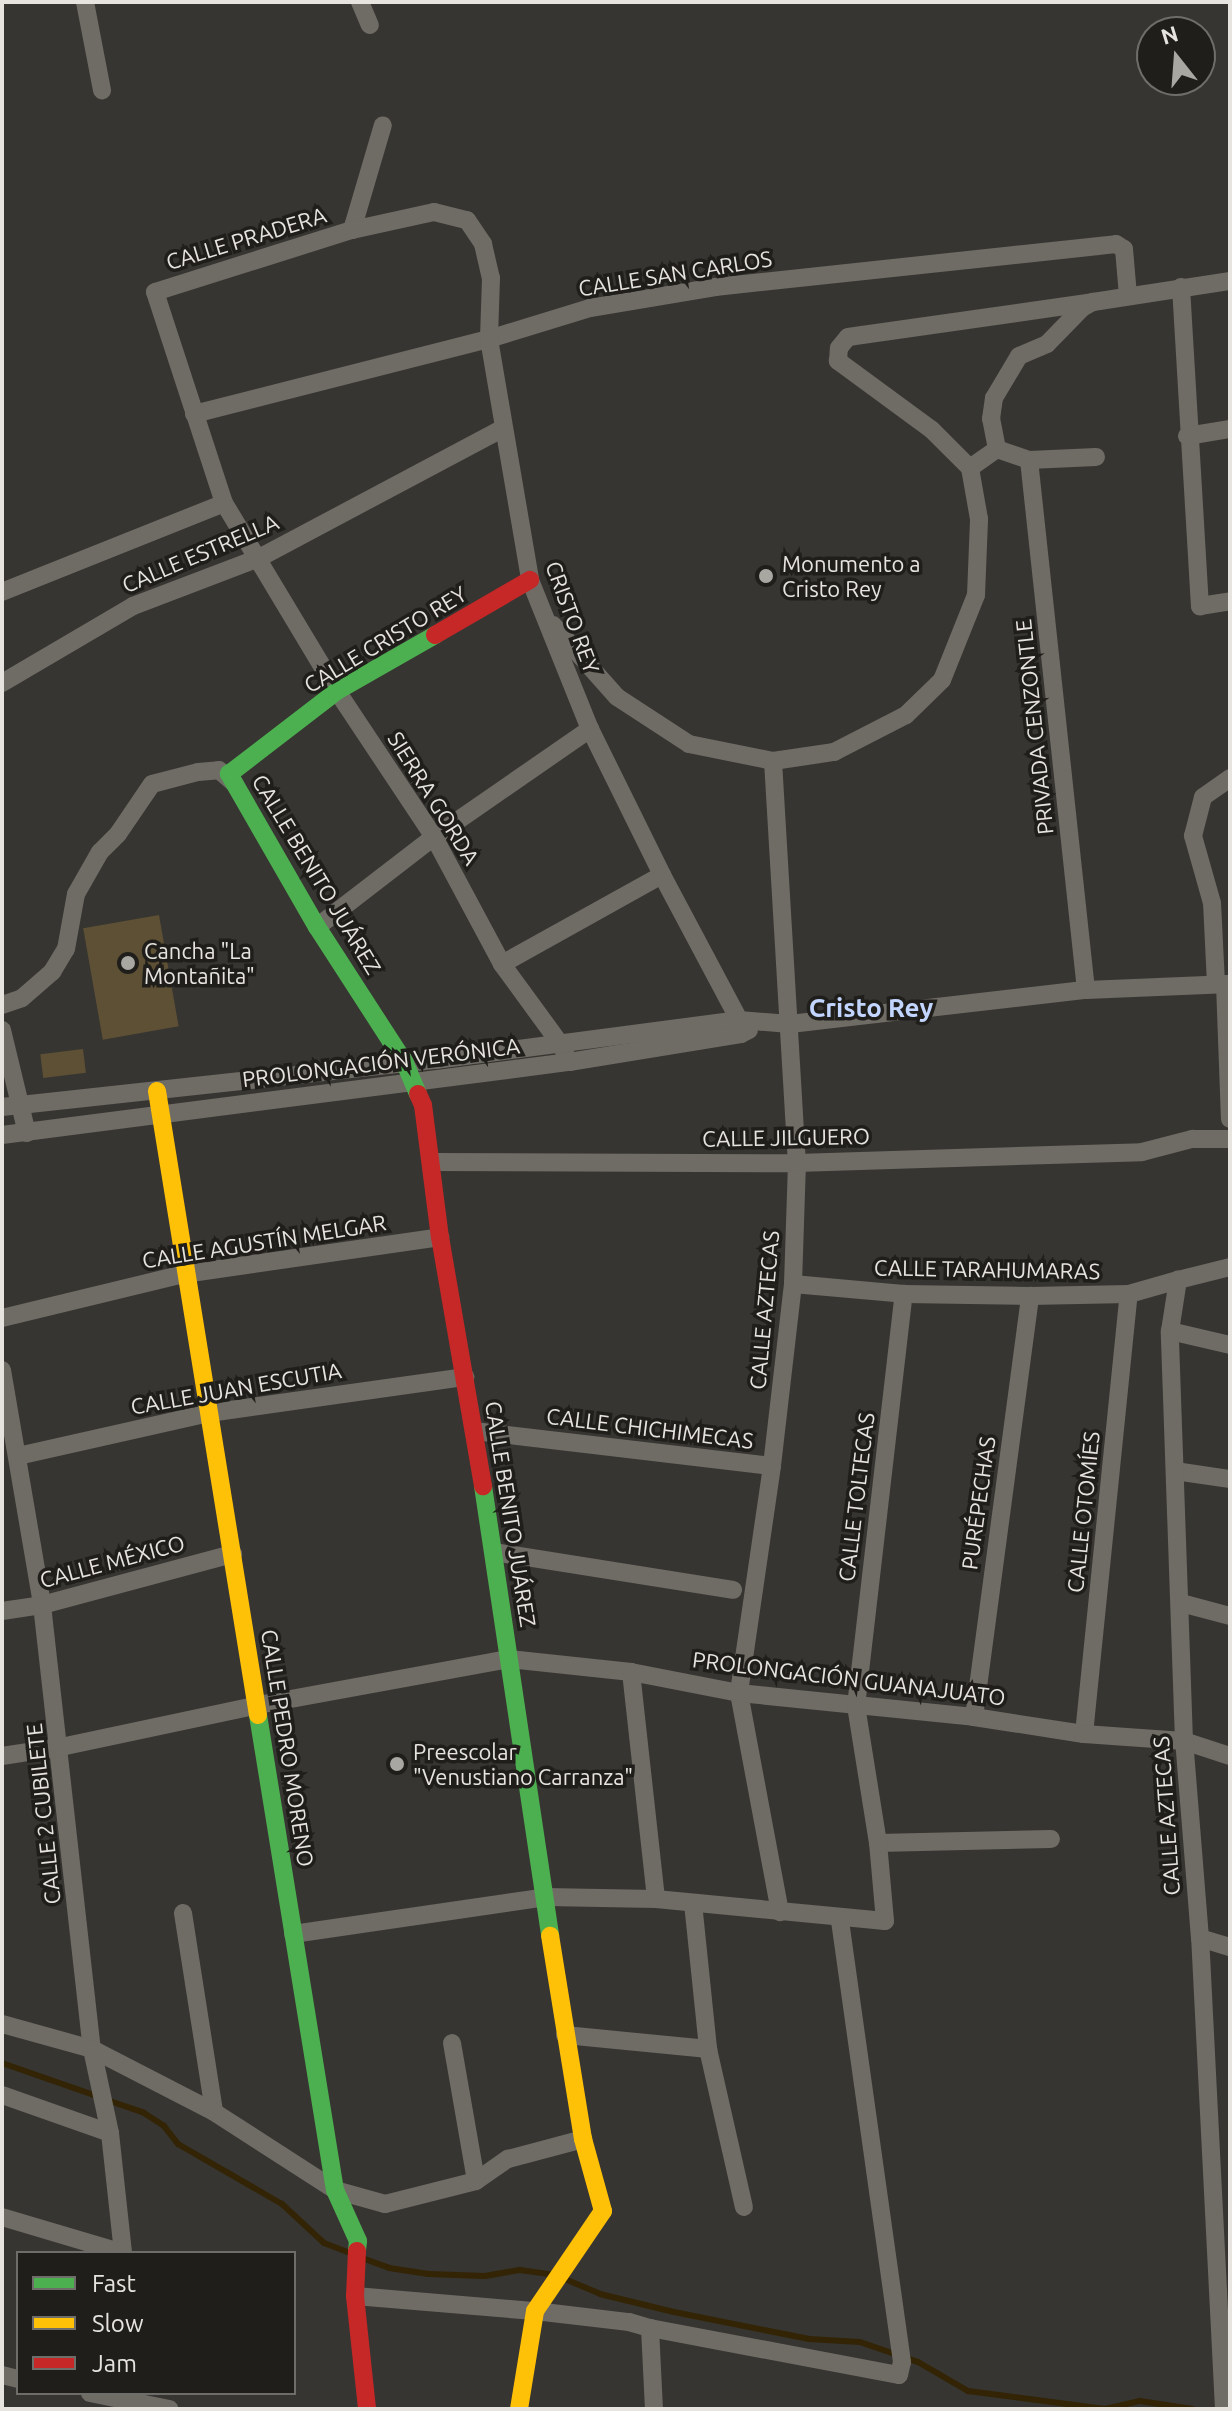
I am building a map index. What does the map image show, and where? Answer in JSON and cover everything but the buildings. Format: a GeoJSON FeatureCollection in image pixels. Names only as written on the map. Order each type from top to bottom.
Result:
{"type":"FeatureCollection","features":[{"type":"Feature","properties":{"kind":"street"},"geometry":{"type":"LineString","coordinates":[[85,2],[102,90]]}},
{"type":"Feature","properties":{"kind":"street"},"geometry":{"type":"LineString","coordinates":[[360,2],[370,25]]}},
{"type":"Feature","properties":{"kind":"street","name":"CALLE PRADERA"},"geometry":{"type":"LineString","coordinates":[[352,230],[383,125]]}},
{"type":"Feature","properties":{"kind":"street","name":"CALLE PRADERA"},"geometry":{"type":"LineString","coordinates":[[155,292],[352,230],[434,212]]}},
{"type":"Feature","properties":{"kind":"street","name":"CRISTO REY"},"geometry":{"type":"LineString","coordinates":[[434,212],[467,220],[483,244],[491,278],[489,339],[530,580],[590,729],[740,1027]]}},
{"type":"Feature","properties":{"kind":"street","name":"CALLE SAN CARLOS"},"geometry":{"type":"LineString","coordinates":[[194,414],[489,339],[590,308],[715,287],[1116,244],[1124,249],[1128,296]]}},
{"type":"Feature","properties":{"kind":"street"},"geometry":{"type":"LineString","coordinates":[[545,617],[617,697],[689,744],[773,761],[834,752],[906,715],[942,680],[976,595],[979,519],[970,468],[932,430],[838,361],[839,348],[848,337],[1230,281]]}},
{"type":"Feature","properties":{"kind":"street"},"geometry":{"type":"LineString","coordinates":[[1181,287],[1187,436],[1200,606],[1230,601]]}},
{"type":"Feature","properties":{"kind":"street","name":"SIERRA GORDA"},"geometry":{"type":"LineString","coordinates":[[155,292],[224,503],[337,691],[434,837],[502,964],[561,1045],[569,1062]]}},
{"type":"Feature","properties":{"kind":"street"},"geometry":{"type":"LineString","coordinates":[[997,449],[991,419],[994,398],[1019,356],[1047,344],[1082,308],[1093,302]]}},
{"type":"Feature","properties":{"kind":"street","name":"CALLE ESTRELLA"},"geometry":{"type":"LineString","coordinates":[[2,683],[133,606],[259,558],[504,428]]}},
{"type":"Feature","properties":{"kind":"street"},"geometry":{"type":"LineString","coordinates":[[1187,436],[1230,429]]}},
{"type":"Feature","properties":{"kind":"street"},"geometry":{"type":"LineString","coordinates":[[997,449],[1029,460],[1096,457]]}},
{"type":"Feature","properties":{"kind":"street"},"geometry":{"type":"LineString","coordinates":[[970,468],[997,449]]}},
{"type":"Feature","properties":{"kind":"street","name":"PRIVADA CENZONTLE"},"geometry":{"type":"LineString","coordinates":[[1029,460],[1086,990]]}},
{"type":"Feature","properties":{"kind":"street"},"geometry":{"type":"LineString","coordinates":[[2,592],[224,503]]}},
{"type":"Feature","properties":{"kind":"street","name":"CALLE CRISTO REY"},"geometry":{"type":"LineString","coordinates":[[232,778],[337,691],[530,580]]}},
{"type":"Feature","properties":{"kind":"street"},"geometry":{"type":"LineString","coordinates":[[317,927],[434,837],[590,729]]}},
{"type":"Feature","properties":{"kind":"street","name":"CALLE AZTECAS"},"geometry":{"type":"LineString","coordinates":[[773,761],[797,1163],[793,1284],[772,1466],[739,1693],[780,1912]]}},
{"type":"Feature","properties":{"kind":"street"},"geometry":{"type":"LineString","coordinates":[[2,1005],[22,998],[52,972],[66,949],[76,894],[100,852],[118,834],[152,784],[219,770],[232,778]]}},
{"type":"Feature","properties":{"kind":"street","name":"CALLE BENITO JUÁREZ"},"geometry":{"type":"LineString","coordinates":[[232,778],[317,927],[405,1063],[423,1105],[440,1237],[494,1552],[565,2035],[583,2139],[603,2211],[535,2311]]}},
{"type":"Feature","properties":{"kind":"street"},"geometry":{"type":"LineString","coordinates":[[1230,778],[1203,797],[1193,836],[1212,903],[1224,984],[1230,1119]]}},
{"type":"Feature","properties":{"kind":"street"},"geometry":{"type":"LineString","coordinates":[[502,964],[662,875]]}},
{"type":"Feature","properties":{"kind":"street","name":"PROLONGACIÓN VERÓNICA"},"geometry":{"type":"LineString","coordinates":[[2,1135],[569,1062],[762,1023],[790,1024],[1086,990],[1224,984]]}},
{"type":"Feature","properties":{"kind":"street","name":"PROLONGACIÓN VERÓNICA"},"geometry":{"type":"LineString","coordinates":[[2,1107],[740,1027]]}},
{"type":"Feature","properties":{"kind":"street"},"geometry":{"type":"LineString","coordinates":[[2,1030],[27,1133]]}},
{"type":"Feature","properties":{"kind":"street","name":"CALLE PEDRO MORENO"},"geometry":{"type":"LineString","coordinates":[[157,1091],[184,1274],[258,1705],[335,2190],[358,2241],[355,2296],[367,2409]]}},
{"type":"Feature","properties":{"kind":"street","name":"CALLE JILGUERO"},"geometry":{"type":"LineString","coordinates":[[431,1162],[797,1163],[1142,1152],[1192,1139],[1230,1139]]}},
{"type":"Feature","properties":{"kind":"street","name":"CALLE AGUSTÍN MELGAR"},"geometry":{"type":"LineString","coordinates":[[2,1318],[184,1274],[440,1237]]}},
{"type":"Feature","properties":{"kind":"street"},"geometry":{"type":"LineString","coordinates":[[1178,1280],[1229,1264]]}},
{"type":"Feature","properties":{"kind":"street","name":"CALLE AZTECAS"},"geometry":{"type":"LineString","coordinates":[[1178,1280],[1170,1331],[1184,1741],[1200,1938],[1224,2409]]}},
{"type":"Feature","properties":{"kind":"street","name":"CALLE TARAHUMARAS"},"geometry":{"type":"LineString","coordinates":[[793,1284],[904,1294],[1030,1296],[1129,1294],[1178,1280]]}},
{"type":"Feature","properties":{"kind":"street","name":"CALLE TOLTECAS"},"geometry":{"type":"LineString","coordinates":[[840,1919],[885,1921],[878,1843],[856,1706],[904,1294]]}},
{"type":"Feature","properties":{"kind":"street","name":"CALLE OTOMÍES"},"geometry":{"type":"LineString","coordinates":[[1084,1734],[1129,1294]]}},
{"type":"Feature","properties":{"kind":"street","name":"PURÉPECHAS"},"geometry":{"type":"LineString","coordinates":[[974,1717],[1030,1296]]}},
{"type":"Feature","properties":{"kind":"street"},"geometry":{"type":"LineString","coordinates":[[1170,1331],[1230,1345]]}},
{"type":"Feature","properties":{"kind":"street","name":"CALLE 2 CUBILETE"},"geometry":{"type":"LineString","coordinates":[[2,1370],[42,1605],[61,1747],[92,2049],[108,2124],[123,2251]]}},
{"type":"Feature","properties":{"kind":"street","name":"CALLE JUAN ESCUTIA"},"geometry":{"type":"LineString","coordinates":[[18,1456],[209,1413],[465,1377]]}},
{"type":"Feature","properties":{"kind":"street","name":"CALLE CHICHIMECAS"},"geometry":{"type":"LineString","coordinates":[[474,1431],[772,1466]]}},
{"type":"Feature","properties":{"kind":"street"},"geometry":{"type":"LineString","coordinates":[[1175,1471],[1230,1479]]}},
{"type":"Feature","properties":{"kind":"street"},"geometry":{"type":"LineString","coordinates":[[494,1552],[733,1590]]}},
{"type":"Feature","properties":{"kind":"street","name":"CALLE MÉXICO"},"geometry":{"type":"LineString","coordinates":[[2,1611],[42,1605],[233,1554]]}},
{"type":"Feature","properties":{"kind":"street"},"geometry":{"type":"LineString","coordinates":[[1181,1603],[1230,1616]]}},
{"type":"Feature","properties":{"kind":"street","name":"PROLONGACIÓN GUANAJUATO"},"geometry":{"type":"LineString","coordinates":[[2,1756],[509,1659],[631,1672],[739,1693],[974,1717],[1084,1734],[1184,1741],[1230,1756]]}},
{"type":"Feature","properties":{"kind":"street"},"geometry":{"type":"LineString","coordinates":[[631,1672],[656,1899]]}},
{"type":"Feature","properties":{"kind":"street"},"geometry":{"type":"LineString","coordinates":[[878,1843],[1051,1839]]}},
{"type":"Feature","properties":{"kind":"street"},"geometry":{"type":"LineString","coordinates":[[293,1934],[546,1897],[656,1899],[840,1919],[902,2362],[899,2375],[629,2322],[355,2296]]}},
{"type":"Feature","properties":{"kind":"street"},"geometry":{"type":"LineString","coordinates":[[693,1903],[708,2049],[744,2207]]}},
{"type":"Feature","properties":{"kind":"street"},"geometry":{"type":"LineString","coordinates":[[183,1913],[214,2112]]}},
{"type":"Feature","properties":{"kind":"street"},"geometry":{"type":"LineString","coordinates":[[1200,1938],[1230,1947]]}},
{"type":"Feature","properties":{"kind":"street"},"geometry":{"type":"LineString","coordinates":[[2,2024],[92,2049],[214,2112],[335,2190],[385,2204],[476,2181],[508,2159],[583,2139]]}},
{"type":"Feature","properties":{"kind":"street"},"geometry":{"type":"LineString","coordinates":[[565,2035],[708,2049]]}},
{"type":"Feature","properties":{"kind":"street"},"geometry":{"type":"LineString","coordinates":[[452,2043],[476,2181]]}},
{"type":"Feature","properties":{"kind":"street"},"geometry":{"type":"LineString","coordinates":[[2,2095],[108,2124]]}},
{"type":"Feature","properties":{"kind":"street"},"geometry":{"type":"LineString","coordinates":[[2,2217],[116,2251]]}},
{"type":"Feature","properties":{"kind":"street"},"geometry":{"type":"LineString","coordinates":[[519,2409],[535,2311]]}},
{"type":"Feature","properties":{"kind":"street"},"geometry":{"type":"LineString","coordinates":[[650,2328],[654,2409]]}},
{"type":"Feature","properties":{"kind":"street"},"geometry":{"type":"LineString","coordinates":[[109,2395],[138,2398],[169,2409]]}},
{"type":"Feature","properties":{"kind":"shaded area","name":"Cancha \"La Montañita\""},"geometry":{"type":"Polygon","coordinates":[[[159,915],[179,1026],[103,1040],[83,928],[159,915]]]}},
{"type":"Feature","properties":{"kind":"shaded area"},"geometry":{"type":"Polygon","coordinates":[[[83,1049],[86,1073],[43,1078],[40,1054],[83,1049]]]}},
{"type":"Feature","properties":{"kind":"waterway"},"geometry":{"type":"LineString","coordinates":[[2,2063],[97,2096]]}},
{"type":"Feature","properties":{"kind":"waterway"},"geometry":{"type":"LineString","coordinates":[[107,2100],[144,2113],[164,2126],[178,2144],[282,2204],[324,2243],[352,2254]]}},
{"type":"Feature","properties":{"kind":"waterway"},"geometry":{"type":"LineString","coordinates":[[362,2258],[389,2268],[429,2274],[485,2276],[520,2270],[555,2275]]}},
{"type":"Feature","properties":{"kind":"waterway"},"geometry":{"type":"LineString","coordinates":[[565,2279],[600,2294],[674,2312],[809,2339],[860,2342],[918,2362],[968,2391],[1105,2409],[1140,2401],[1192,2409]]}},
{"type":"Feature","properties":{"kind":"traffic: fast"},"geometry":{"type":"LineString","coordinates":[[418,1094],[405,1063],[317,927],[229,774],[337,691],[435,635]]}},
{"type":"Feature","properties":{"kind":"traffic: fast"},"geometry":{"type":"LineString","coordinates":[[483,1486],[550,1936]]}},
{"type":"Feature","properties":{"kind":"traffic: fast"},"geometry":{"type":"LineString","coordinates":[[258,1715],[335,2190],[358,2241],[357,2251]]}},
{"type":"Feature","properties":{"kind":"traffic: slow"},"geometry":{"type":"LineString","coordinates":[[157,1091],[258,1715]]}},
{"type":"Feature","properties":{"kind":"traffic: slow"},"geometry":{"type":"LineString","coordinates":[[519,2409],[535,2311],[603,2211],[583,2139],[550,1936]]}},
{"type":"Feature","properties":{"kind":"traffic: jam"},"geometry":{"type":"LineString","coordinates":[[435,635],[530,580]]}},
{"type":"Feature","properties":{"kind":"traffic: jam"},"geometry":{"type":"LineString","coordinates":[[418,1094],[423,1105],[440,1237],[483,1486]]}},
{"type":"Feature","properties":{"kind":"traffic: jam"},"geometry":{"type":"LineString","coordinates":[[357,2251],[355,2296],[367,2409]]}},
{"type":"Feature","properties":{"kind":"place","name":"Monumento a Cristo Rey"},"geometry":{"type":"Point","coordinates":[766,576]}},
{"type":"Feature","properties":{"kind":"place","name":"Cancha \"La Montañita\""},"geometry":{"type":"Point","coordinates":[128,963]}},
{"type":"Feature","properties":{"kind":"place","name":"Preescolar \"Venustiano Carranza\""},"geometry":{"type":"Point","coordinates":[397,1764]}},
{"type":"Feature","properties":{"kind":"district","name":"Cristo Rey"},"geometry":{"type":"Point","coordinates":[871,1008]}}]}
